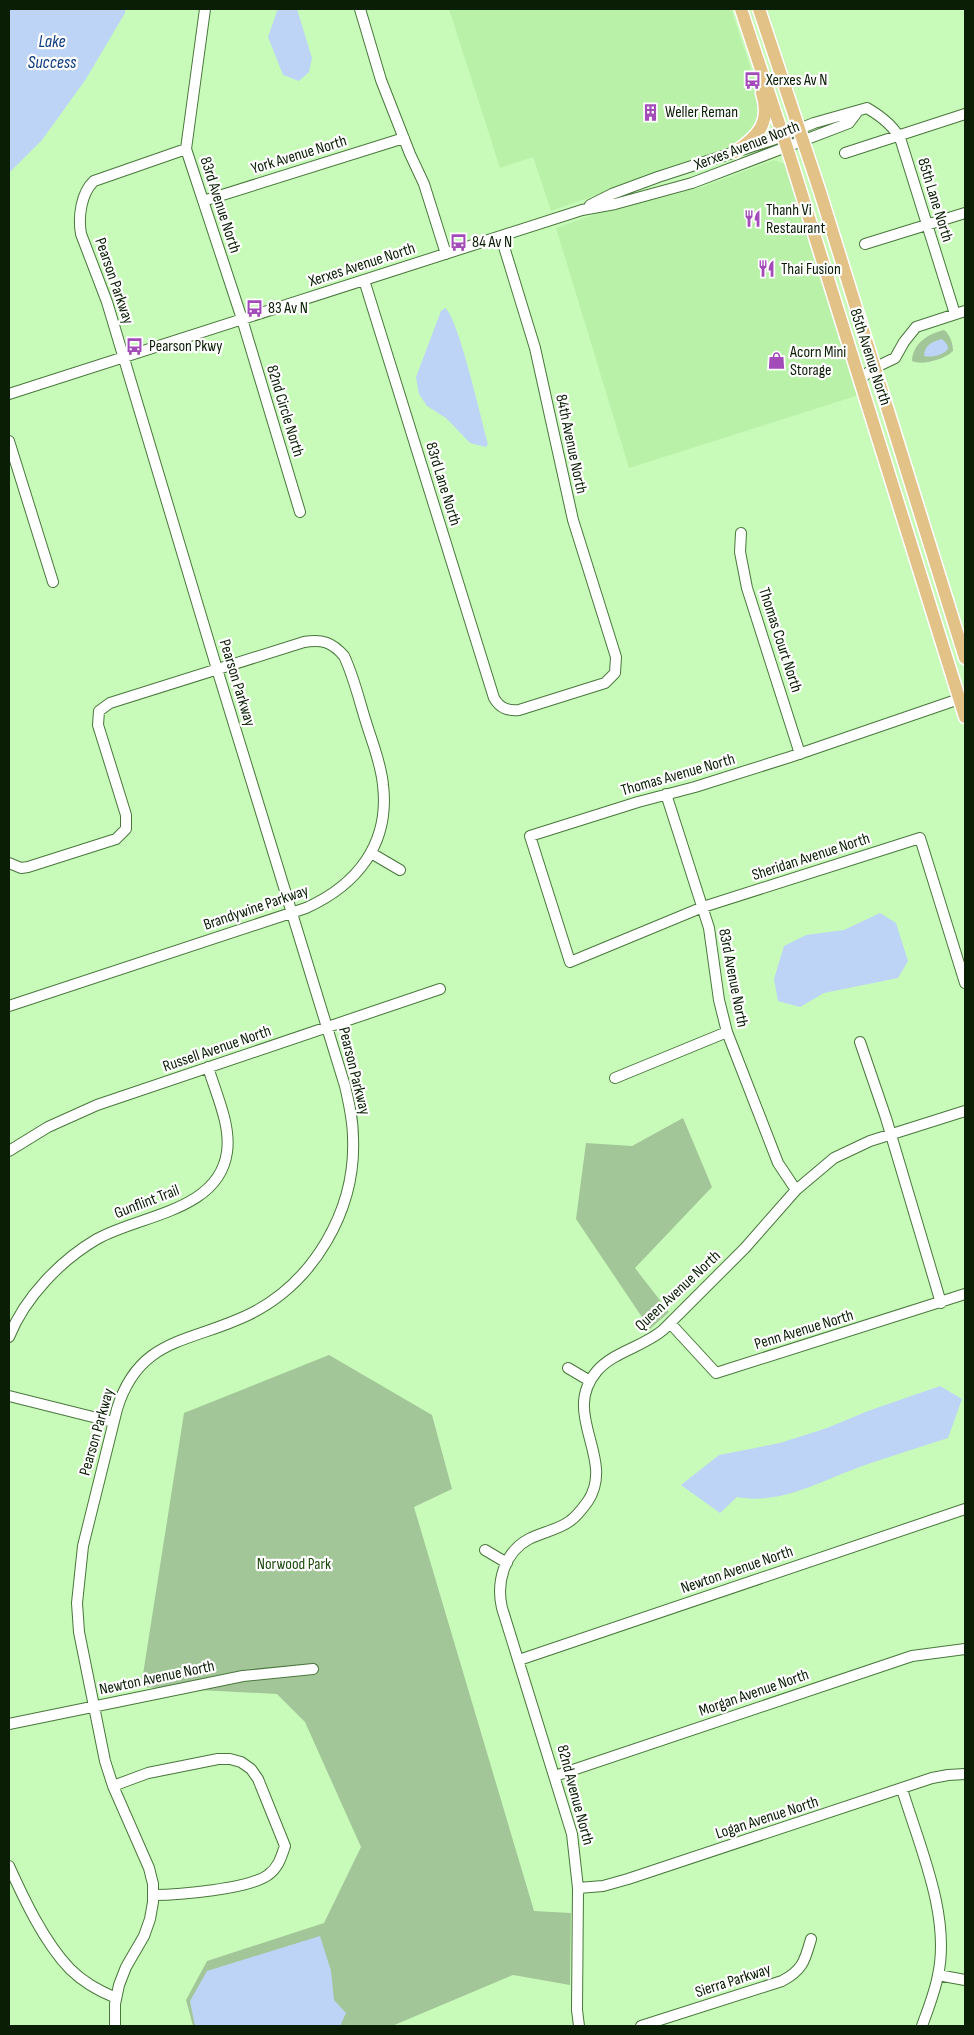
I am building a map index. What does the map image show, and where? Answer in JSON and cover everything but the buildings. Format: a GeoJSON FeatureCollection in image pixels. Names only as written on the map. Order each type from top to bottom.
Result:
{"type":"FeatureCollection","features":[{"type":"Feature","properties":{"kind":"main road","name":"85th Avenue North"},"geometry":{"type":"LineString","coordinates":[[741,9],[785,141],[962,697],[965,717]]}},
{"type":"Feature","properties":{"kind":"main road","name":"85th Avenue North"},"geometry":{"type":"LineString","coordinates":[[759,9],[801,135],[965,658]]}},
{"type":"Feature","properties":{"kind":"main road"},"geometry":{"type":"LineString","coordinates":[[735,152],[758,134],[764,114],[764,100],[750,58],[748,32]]}},
{"type":"Feature","properties":{"kind":"street","name":"83rd Avenue North"},"geometry":{"type":"LineString","coordinates":[[205,9],[186,148],[242,319]]}},
{"type":"Feature","properties":{"kind":"street"},"geometry":{"type":"LineString","coordinates":[[360,9],[381,80],[424,184],[446,254]]}},
{"type":"Feature","properties":{"kind":"street","name":"Xerxes Avenue North"},"geometry":{"type":"LineString","coordinates":[[9,394],[582,210],[615,204],[692,183],[801,135],[844,113],[863,110]]}},
{"type":"Feature","properties":{"kind":"street","name":"85th Lane North"},"geometry":{"type":"LineString","coordinates":[[863,110],[883,119],[899,136],[955,314]]}},
{"type":"Feature","properties":{"kind":"street"},"geometry":{"type":"LineString","coordinates":[[845,153],[965,114]]}},
{"type":"Feature","properties":{"kind":"street","name":"York Avenue North"},"geometry":{"type":"LineString","coordinates":[[202,201],[404,138]]}},
{"type":"Feature","properties":{"kind":"street","name":"Xerxes Avenue North"},"geometry":{"type":"LineString","coordinates":[[582,210],[612,194],[735,152],[785,141]]}},
{"type":"Feature","properties":{"kind":"street","name":"Pearson Parkway"},"geometry":{"type":"LineString","coordinates":[[115,2026],[116,1998],[126,1967],[144,1936],[150,1919],[153,1895],[149,1868],[113,1786],[105,1760],[79,1632],[79,1575],[83,1546],[113,1422],[122,1391],[144,1360],[177,1342],[226,1325],[250,1314],[274,1300],[294,1283],[312,1263],[327,1241],[339,1217],[352,1165],[353,1139],[351,1112],[327,1028],[107,302],[81,234],[79,222],[89,186],[102,177],[186,148]]}},
{"type":"Feature","properties":{"kind":"street"},"geometry":{"type":"LineString","coordinates":[[865,244],[965,212]]}},
{"type":"Feature","properties":{"kind":"street","name":"84th Avenue North"},"geometry":{"type":"LineString","coordinates":[[494,698],[505,709],[519,710],[605,683],[616,673],[616,657],[573,520],[535,348],[501,237]]}},
{"type":"Feature","properties":{"kind":"street","name":"83rd Lane North"},"geometry":{"type":"LineString","coordinates":[[364,280],[494,698]]}},
{"type":"Feature","properties":{"kind":"street"},"geometry":{"type":"LineString","coordinates":[[860,378],[874,368],[895,358],[904,342],[916,328],[965,311]]}},
{"type":"Feature","properties":{"kind":"street","name":"82nd Circle North"},"geometry":{"type":"LineString","coordinates":[[242,319],[300,512]]}},
{"type":"Feature","properties":{"kind":"street"},"geometry":{"type":"LineString","coordinates":[[9,441],[53,582]]}},
{"type":"Feature","properties":{"kind":"street","name":"Thomas Court North"},"geometry":{"type":"LineString","coordinates":[[741,533],[740,552],[747,588],[800,754]]}},
{"type":"Feature","properties":{"kind":"street","name":"Brandywine Parkway"},"geometry":{"type":"LineString","coordinates":[[9,863],[21,868],[28,867],[116,839],[126,829],[126,815],[98,725],[99,711],[110,703],[304,642],[322,640],[331,643],[344,656],[379,764],[383,783],[382,823],[371,853],[355,876],[341,889],[324,900],[292,913],[9,1006]]}},
{"type":"Feature","properties":{"kind":"street","name":"Thomas Avenue North"},"geometry":{"type":"LineString","coordinates":[[570,962],[530,836],[800,754],[962,697]]}},
{"type":"Feature","properties":{"kind":"street","name":"83rd Avenue North"},"geometry":{"type":"LineString","coordinates":[[666,794],[709,928],[719,1000],[727,1032],[778,1163],[796,1190]]}},
{"type":"Feature","properties":{"kind":"street","name":"Sheridan Avenue North"},"geometry":{"type":"LineString","coordinates":[[570,962],[703,907],[920,838],[965,983]]}},
{"type":"Feature","properties":{"kind":"street"},"geometry":{"type":"LineString","coordinates":[[371,853],[400,870]]}},
{"type":"Feature","properties":{"kind":"street","name":"Russell Avenue North"},"geometry":{"type":"LineString","coordinates":[[9,1151],[32,1136],[72,1115],[440,989]]}},
{"type":"Feature","properties":{"kind":"street"},"geometry":{"type":"LineString","coordinates":[[614,1078],[727,1032]]}},
{"type":"Feature","properties":{"kind":"street"},"geometry":{"type":"LineString","coordinates":[[860,1042],[891,1135],[941,1302]]}},
{"type":"Feature","properties":{"kind":"street","name":"Gunflint Trail"},"geometry":{"type":"LineString","coordinates":[[9,1337],[19,1316],[39,1289],[80,1251],[117,1230],[185,1205],[208,1190],[217,1179],[227,1153],[227,1138],[225,1124],[208,1067]]}},
{"type":"Feature","properties":{"kind":"street","name":"Queen Avenue North"},"geometry":{"type":"LineString","coordinates":[[502,1608],[500,1585],[502,1573],[515,1550],[527,1540],[570,1522],[590,1498],[595,1483],[596,1468],[583,1412],[584,1398],[590,1381],[604,1363],[652,1339],[670,1323],[745,1248],[796,1190],[834,1158],[870,1141],[965,1111]]}},
{"type":"Feature","properties":{"kind":"street","name":"Penn Avenue North"},"geometry":{"type":"LineString","coordinates":[[670,1323],[716,1373],[965,1294]]}},
{"type":"Feature","properties":{"kind":"street"},"geometry":{"type":"LineString","coordinates":[[568,1368],[590,1381]]}},
{"type":"Feature","properties":{"kind":"street"},"geometry":{"type":"LineString","coordinates":[[9,1396],[113,1422]]}},
{"type":"Feature","properties":{"kind":"street","name":"Newton Avenue North"},"geometry":{"type":"LineString","coordinates":[[518,1660],[965,1509]]}},
{"type":"Feature","properties":{"kind":"street"},"geometry":{"type":"LineString","coordinates":[[485,1550],[506,1563]]}},
{"type":"Feature","properties":{"kind":"street","name":"82nd Avenue North"},"geometry":{"type":"LineString","coordinates":[[502,1608],[572,1834],[578,1888],[577,2010],[579,2026]]}},
{"type":"Feature","properties":{"kind":"street","name":"Morgan Avenue North"},"geometry":{"type":"LineString","coordinates":[[555,1776],[912,1656],[965,1649]]}},
{"type":"Feature","properties":{"kind":"street","name":"Newton Avenue North"},"geometry":{"type":"LineString","coordinates":[[9,1724],[243,1676],[313,1669]]}},
{"type":"Feature","properties":{"kind":"street"},"geometry":{"type":"LineString","coordinates":[[113,1786],[148,1773],[218,1759],[230,1759],[241,1762],[251,1769],[258,1779],[285,1846],[276,1869],[256,1881],[191,1894],[153,1895]]}},
{"type":"Feature","properties":{"kind":"street","name":"Logan Avenue North"},"geometry":{"type":"LineString","coordinates":[[578,1888],[604,1886],[628,1879],[932,1778],[965,1774]]}},
{"type":"Feature","properties":{"kind":"street"},"geometry":{"type":"LineString","coordinates":[[902,1789],[937,1904],[940,1921],[941,1948],[938,1975],[922,2026]]}},
{"type":"Feature","properties":{"kind":"street"},"geometry":{"type":"LineString","coordinates":[[9,1866],[37,1922],[58,1955],[86,1982],[116,1998]]}},
{"type":"Feature","properties":{"kind":"street","name":"Sierra Parkway"},"geometry":{"type":"LineString","coordinates":[[641,2026],[673,2021],[792,1976],[800,1969],[805,1960],[811,1939]]}},
{"type":"Feature","properties":{"kind":"street"},"geometry":{"type":"LineString","coordinates":[[938,1975],[965,1980]]}},
{"type":"Feature","properties":{"kind":"shaded area"},"geometry":{"type":"Polygon","coordinates":[[[449,9],[731,9],[762,102],[755,128],[740,144],[551,211],[533,157],[500,168],[449,9]]]}},
{"type":"Feature","properties":{"kind":"shaded area"},"geometry":{"type":"Polygon","coordinates":[[[774,160],[785,164],[790,172],[859,395],[629,468],[556,228],[607,210],[702,187],[774,160]]]}},
{"type":"Feature","properties":{"kind":"green space"},"geometry":{"type":"Polygon","coordinates":[[[944,330],[951,339],[953,351],[945,357],[933,361],[922,363],[912,361],[915,349],[922,340],[944,330]]]}},
{"type":"Feature","properties":{"kind":"green space"},"geometry":{"type":"Polygon","coordinates":[[[683,1118],[712,1187],[635,1268],[669,1312],[650,1329],[576,1219],[586,1143],[632,1146],[683,1118]]]}},
{"type":"Feature","properties":{"kind":"green space","name":"Norwood Park"},"geometry":{"type":"Polygon","coordinates":[[[329,1355],[432,1415],[452,1489],[414,1507],[534,1911],[571,1913],[570,1985],[513,1975],[392,2026],[193,2026],[186,2000],[207,1961],[324,1923],[361,1847],[305,1722],[277,1694],[141,1687],[184,1413],[329,1355]]]}},
{"type":"Feature","properties":{"kind":"water","name":"Lake Success"},"geometry":{"type":"Polygon","coordinates":[[[9,9],[125,9],[125,13],[86,79],[42,140],[9,173],[9,9]]]}},
{"type":"Feature","properties":{"kind":"water"},"geometry":{"type":"Polygon","coordinates":[[[279,9],[297,9],[312,58],[309,72],[299,81],[283,75],[268,37],[279,9]]]}},
{"type":"Feature","properties":{"kind":"water"},"geometry":{"type":"Polygon","coordinates":[[[445,308],[450,315],[463,349],[488,444],[486,447],[470,443],[446,418],[427,406],[419,394],[416,377],[441,311],[445,308]]]}},
{"type":"Feature","properties":{"kind":"water"},"geometry":{"type":"Polygon","coordinates":[[[942,339],[947,344],[948,349],[946,351],[937,356],[924,356],[930,344],[942,339]]]}},
{"type":"Feature","properties":{"kind":"water"},"geometry":{"type":"Polygon","coordinates":[[[880,913],[896,923],[908,961],[898,978],[824,993],[800,1007],[778,1001],[774,979],[784,946],[806,935],[844,930],[880,913]]]}},
{"type":"Feature","properties":{"kind":"water"},"geometry":{"type":"Polygon","coordinates":[[[940,1386],[962,1399],[948,1438],[868,1464],[787,1494],[771,1498],[737,1497],[720,1513],[681,1485],[719,1455],[780,1443],[827,1428],[868,1411],[940,1386]]]}},
{"type":"Feature","properties":{"kind":"water"},"geometry":{"type":"Polygon","coordinates":[[[320,1936],[331,1971],[334,2000],[346,2013],[340,2026],[195,2026],[190,2001],[207,1971],[320,1936]]]}},
{"type":"Feature","properties":{"kind":"place","name":"Xerxes Av N"},"geometry":{"type":"Point","coordinates":[752,80]}},
{"type":"Feature","properties":{"kind":"place","name":"Weller Reman"},"geometry":{"type":"Point","coordinates":[651,112]}},
{"type":"Feature","properties":{"kind":"place","name":"Thanh Vi Restaurant"},"geometry":{"type":"Point","coordinates":[752,219]}},
{"type":"Feature","properties":{"kind":"place","name":"84 Av N"},"geometry":{"type":"Point","coordinates":[458,242]}},
{"type":"Feature","properties":{"kind":"place","name":"Thai Fusion"},"geometry":{"type":"Point","coordinates":[767,269]}},
{"type":"Feature","properties":{"kind":"place","name":"83 Av N"},"geometry":{"type":"Point","coordinates":[254,308]}},
{"type":"Feature","properties":{"kind":"place","name":"Pearson Pkwy"},"geometry":{"type":"Point","coordinates":[135,346]}},
{"type":"Feature","properties":{"kind":"place","name":"Acorn Mini Storage"},"geometry":{"type":"Point","coordinates":[776,361]}}]}
